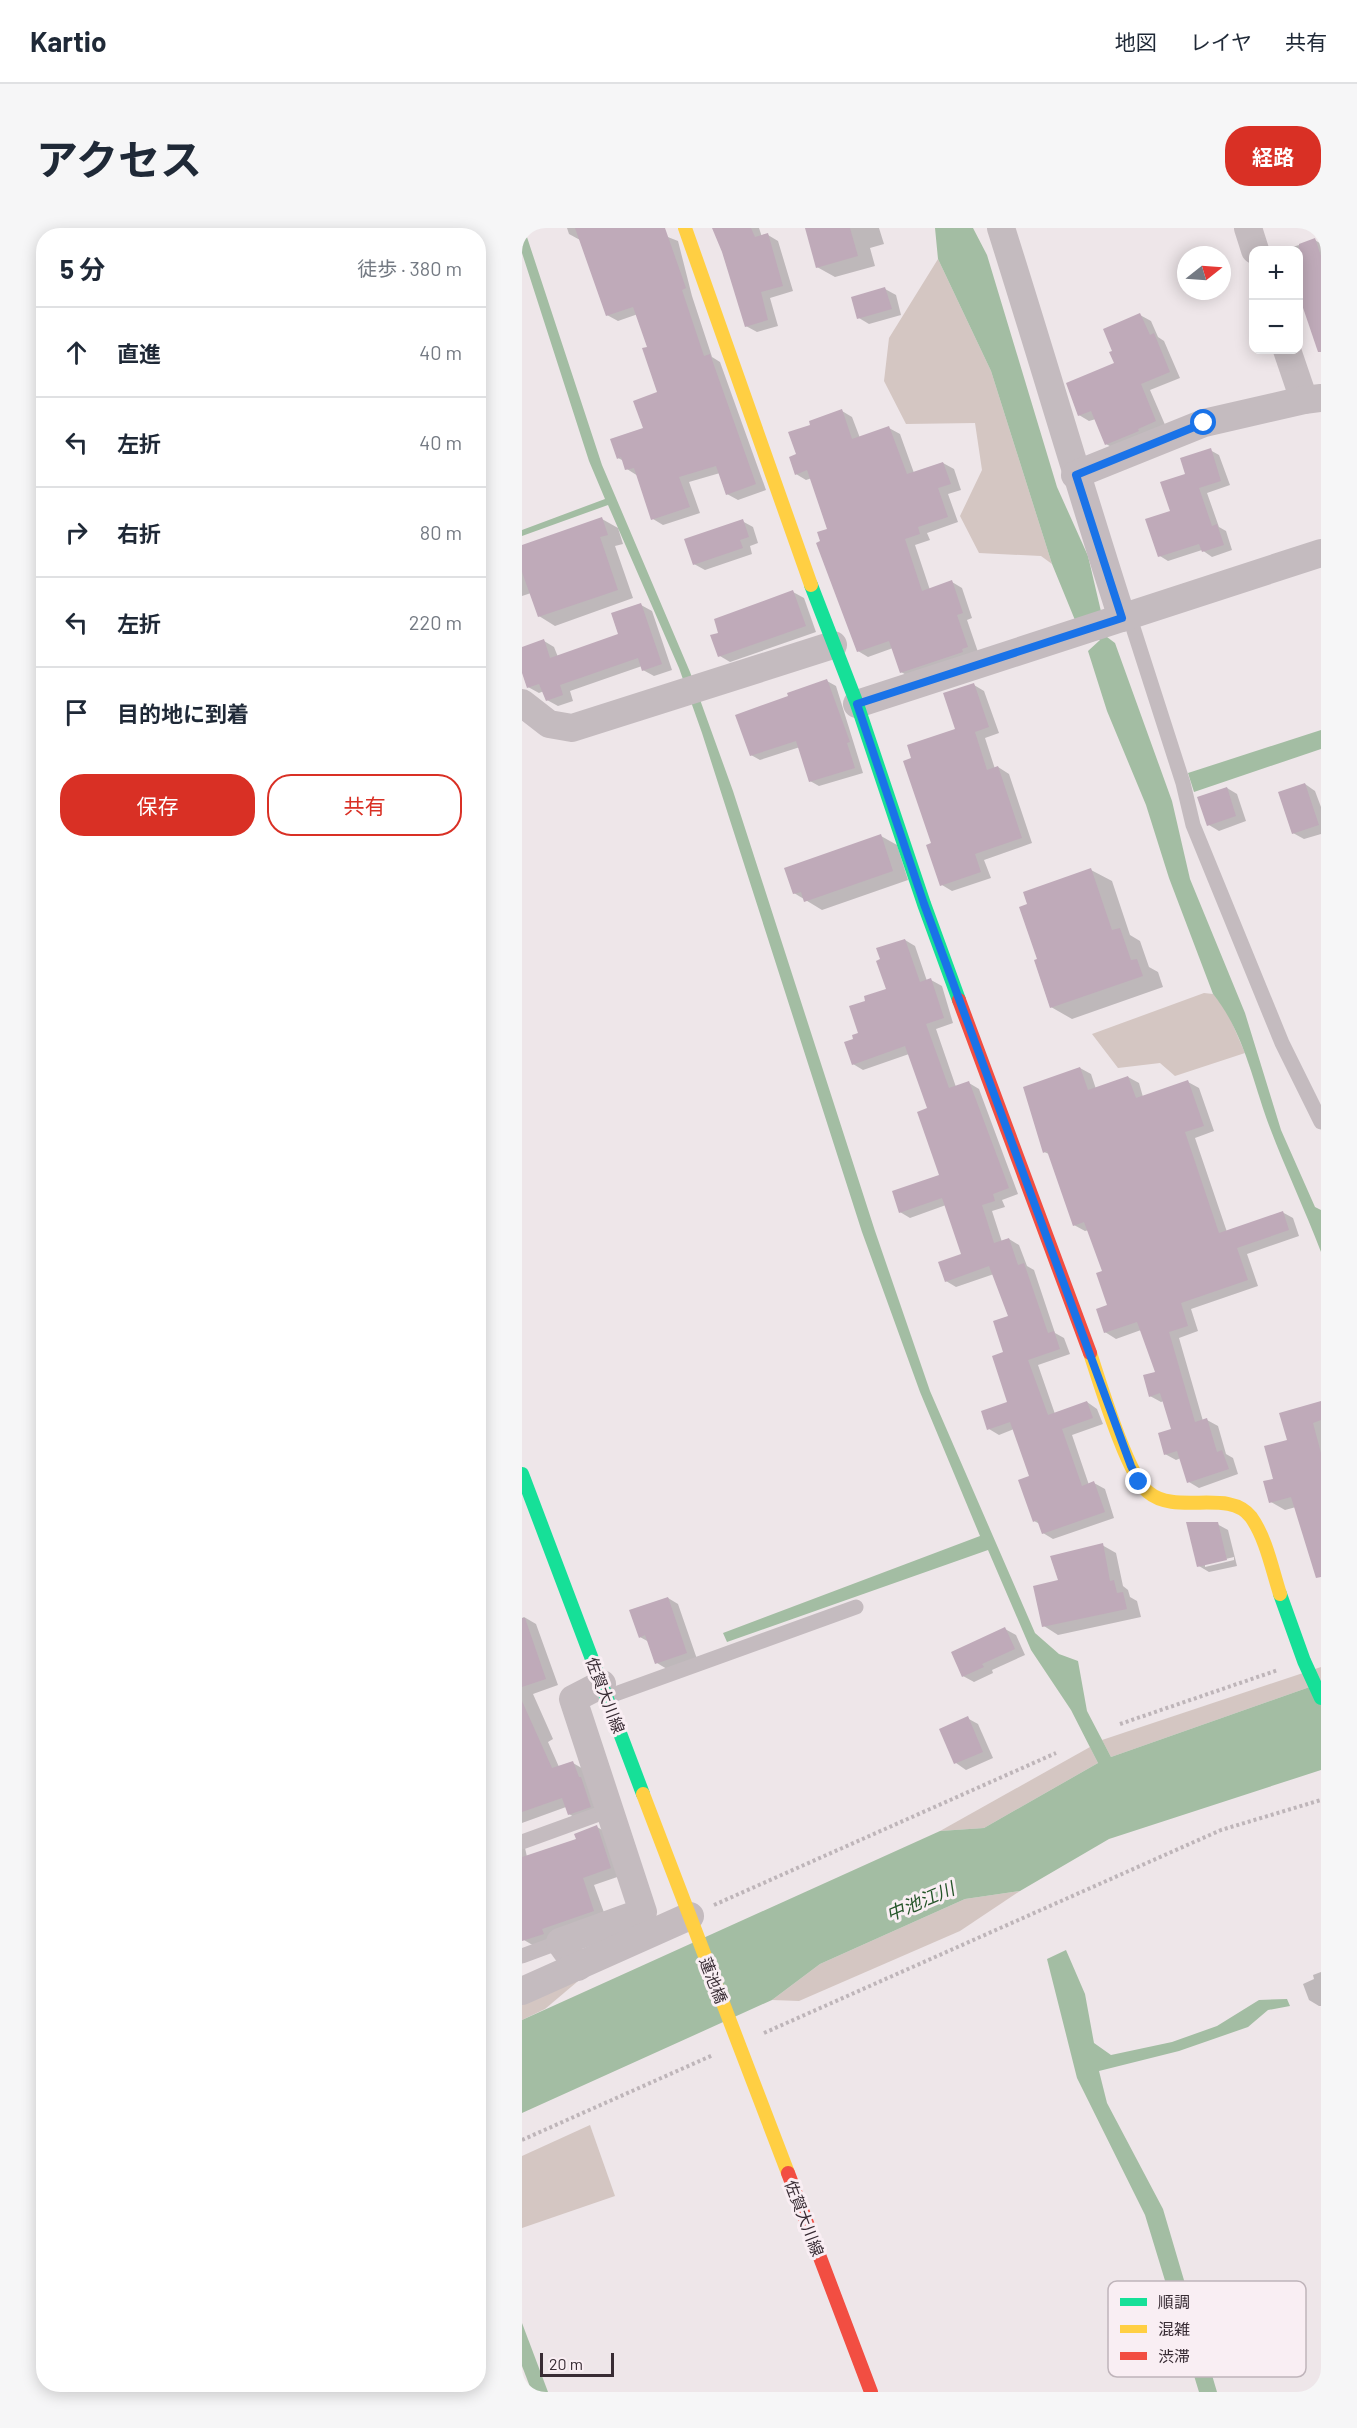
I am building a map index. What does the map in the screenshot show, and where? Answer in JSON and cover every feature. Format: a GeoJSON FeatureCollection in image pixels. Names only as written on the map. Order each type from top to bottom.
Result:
{"type":"FeatureCollection","features":[{"type":"Feature","properties":{"kind":"street"},"geometry":{"type":"LineString","coordinates":[[685,228],[833,645],[857,704],[924,904],[1131,1466],[1139,1482],[1151,1495],[1173,1503],[1234,1505],[1247,1514],[1258,1530],[1312,1659],[1321,1698]]}},
{"type":"Feature","properties":{"kind":"street"},"geometry":{"type":"LineString","coordinates":[[1001,228],[1076,475],[1112,621]]}},
{"type":"Feature","properties":{"kind":"street"},"geometry":{"type":"LineString","coordinates":[[1248,228],[1254,246]]}},
{"type":"Feature","properties":{"kind":"street"},"geometry":{"type":"LineString","coordinates":[[1076,475],[1204,423],[1312,399],[1289,354]]}},
{"type":"Feature","properties":{"kind":"street"},"geometry":{"type":"LineString","coordinates":[[857,704],[1321,553]]}},
{"type":"Feature","properties":{"kind":"street"},"geometry":{"type":"LineString","coordinates":[[522,703],[549,724],[572,728],[833,645]]}},
{"type":"Feature","properties":{"kind":"street","name":"佐賀大川線"},"geometry":{"type":"LineString","coordinates":[[522,1474],[690,1916]]}},
{"type":"Feature","properties":{"kind":"street"},"geometry":{"type":"LineString","coordinates":[[578,1967],[560,1942],[643,1912],[573,1699],[604,1690]]}},
{"type":"Feature","properties":{"kind":"street"},"geometry":{"type":"LineString","coordinates":[[522,1991],[690,1916]]}},
{"type":"Feature","properties":{"kind":"street","name":"蓮池橋"},"geometry":{"type":"LineString","coordinates":[[690,1916],[739,2044]]}},
{"type":"Feature","properties":{"kind":"street","name":"佐賀大川線"},"geometry":{"type":"LineString","coordinates":[[739,2044],[871,2392]]}},
{"type":"Feature","properties":{"kind":"lane"},"geometry":{"type":"LineString","coordinates":[[1112,621],[1183,783],[1193,825],[1282,1043],[1321,1122]]}},
{"type":"Feature","properties":{"kind":"lane"},"geometry":{"type":"LineString","coordinates":[[604,1690],[856,1607]]}},
{"type":"Feature","properties":{"kind":"lane"},"geometry":{"type":"LineString","coordinates":[[522,1842],[609,1810]]}},
{"type":"Feature","properties":{"kind":"lane"},"geometry":{"type":"LineString","coordinates":[[522,1956],[560,1942]]}},
{"type":"Feature","properties":{"kind":"path"},"geometry":{"type":"LineString","coordinates":[[1120,1724],[1312,1659]]}},
{"type":"Feature","properties":{"kind":"path"},"geometry":{"type":"LineString","coordinates":[[690,1916],[1056,1753]]}},
{"type":"Feature","properties":{"kind":"path"},"geometry":{"type":"LineString","coordinates":[[522,2140],[1221,1830],[1321,1800]]}},
{"type":"Feature","properties":{"kind":"shaded area"},"geometry":{"type":"Polygon","coordinates":[[[938,259],[991,371],[1052,564],[1041,556],[979,553],[960,516],[982,470],[975,423],[906,424],[884,381],[889,338],[938,259]]]}},
{"type":"Feature","properties":{"kind":"shaded area"},"geometry":{"type":"Polygon","coordinates":[[[1204,993],[1213,994],[1226,1009],[1245,1053],[1175,1076],[1160,1063],[1118,1068],[1092,1034],[1204,993]]]}},
{"type":"Feature","properties":{"kind":"shaded area"},"geometry":{"type":"Polygon","coordinates":[[[1321,1667],[1321,1683],[1111,1757],[1102,1740],[1321,1667]]]}},
{"type":"Feature","properties":{"kind":"shaded area"},"geometry":{"type":"Polygon","coordinates":[[[1090,1747],[1098,1763],[984,1828],[940,1831],[1090,1747]]]}},
{"type":"Feature","properties":{"kind":"shaded area"},"geometry":{"type":"Polygon","coordinates":[[[1020,1891],[960,1931],[799,2001],[772,2000],[820,1964],[965,1899],[1020,1891]]]}},
{"type":"Feature","properties":{"kind":"shaded area"},"geometry":{"type":"Polygon","coordinates":[[[584,1976],[545,2009],[522,2020],[522,2003],[584,1976]]]}},
{"type":"Feature","properties":{"kind":"shaded area"},"geometry":{"type":"Polygon","coordinates":[[[590,2125],[615,2196],[522,2228],[522,2156],[590,2125]]]}},
{"type":"Feature","properties":{"kind":"water","name":"中池江川"},"geometry":{"type":"Polygon","coordinates":[[[522,228],[524,228],[602,465],[690,672],[733,791],[875,1231],[930,1391],[1035,1633],[1059,1654],[1078,1661],[1087,1711],[1111,1757],[1321,1683],[1321,1770],[1109,1839],[1020,1891],[965,1899],[820,1964],[772,2000],[522,2113],[522,2020],[940,1831],[984,1828],[1098,1763],[1071,1710],[1031,1650],[988,1550],[727,1642],[723,1633],[980,1536],[920,1392],[862,1232],[702,733],[679,668],[608,505],[522,536],[522,530],[605,499],[589,461],[522,253],[522,228]]]}},
{"type":"Feature","properties":{"kind":"water"},"geometry":{"type":"Polygon","coordinates":[[[935,228],[973,228],[987,255],[1057,487],[1088,556],[1107,637],[1115,643],[1172,801],[1190,879],[1245,1013],[1281,1130],[1315,1207],[1321,1210],[1321,1252],[1270,1128],[1247,1058],[1233,1025],[1213,994],[1169,878],[1146,805],[1107,711],[1088,651],[1100,640],[1077,625],[1052,564],[991,371],[938,259],[935,228]]]}},
{"type":"Feature","properties":{"kind":"water"},"geometry":{"type":"Polygon","coordinates":[[[1321,730],[1321,749],[1194,792],[1188,773],[1321,730]]]}},
{"type":"Feature","properties":{"kind":"water"},"geometry":{"type":"Polygon","coordinates":[[[1066,1950],[1085,1994],[1094,2043],[1111,2055],[1172,2042],[1217,2026],[1259,2000],[1287,1999],[1290,2006],[1268,2010],[1248,2027],[1179,2051],[1099,2071],[1107,2103],[1163,2209],[1184,2281],[1165,2281],[1145,2215],[1077,2078],[1047,1959],[1066,1950]]]}},
{"type":"Feature","properties":{"kind":"water"},"geometry":{"type":"Polygon","coordinates":[[[522,2323],[548,2392],[532,2392],[522,2366],[522,2323]]]}},
{"type":"Feature","properties":{"kind":"water"},"geometry":{"type":"Polygon","coordinates":[[[1194,2377],[1213,2377],[1217,2392],[1199,2392],[1194,2377]]]}},
{"type":"Feature","properties":{"kind":"building"},"geometry":{"type":"Polygon","coordinates":[[[575,228],[665,228],[686,288],[682,290],[704,356],[710,354],[756,484],[726,495],[716,466],[679,477],[690,507],[651,520],[634,468],[625,470],[621,457],[617,459],[610,439],[643,428],[633,401],[657,392],[642,348],[647,347],[633,307],[606,316],[575,228]]]}},
{"type":"Feature","properties":{"kind":"building"},"geometry":{"type":"Polygon","coordinates":[[[712,228],[751,228],[755,237],[768,233],[783,286],[761,292],[768,320],[745,327],[722,252],[712,228]]]}},
{"type":"Feature","properties":{"kind":"building"},"geometry":{"type":"Polygon","coordinates":[[[805,228],[850,228],[858,256],[816,268],[805,228]]]}},
{"type":"Feature","properties":{"kind":"building"},"geometry":{"type":"Polygon","coordinates":[[[1315,238],[1321,256],[1321,352],[1318,352],[1303,308],[1303,246],[1299,244],[1315,238]]]}},
{"type":"Feature","properties":{"kind":"building"},"geometry":{"type":"Polygon","coordinates":[[[885,287],[892,309],[857,319],[851,297],[885,287]]]}},
{"type":"Feature","properties":{"kind":"building"},"geometry":{"type":"Polygon","coordinates":[[[1140,313],[1150,335],[1154,333],[1170,372],[1141,384],[1156,421],[1138,429],[1139,431],[1105,445],[1091,411],[1078,416],[1066,383],[1114,363],[1103,329],[1140,313]]]}},
{"type":"Feature","properties":{"kind":"building"},"geometry":{"type":"Polygon","coordinates":[[[842,409],[852,439],[889,426],[907,474],[943,462],[951,484],[938,488],[948,517],[918,527],[920,534],[905,539],[922,591],[952,580],[963,613],[957,615],[968,647],[962,649],[963,652],[900,673],[889,641],[857,652],[816,543],[820,541],[817,532],[827,529],[807,470],[795,475],[789,457],[796,454],[788,432],[810,425],[809,421],[842,409]]]}},
{"type":"Feature","properties":{"kind":"building"},"geometry":{"type":"Polygon","coordinates":[[[1211,448],[1221,481],[1199,488],[1212,526],[1217,524],[1224,545],[1202,552],[1199,544],[1158,557],[1145,519],[1170,511],[1160,482],[1185,474],[1180,458],[1211,448]]]}},
{"type":"Feature","properties":{"kind":"building"},"geometry":{"type":"Polygon","coordinates":[[[602,517],[608,535],[600,537],[618,590],[538,617],[522,572],[522,545],[602,517]]]}},
{"type":"Feature","properties":{"kind":"building"},"geometry":{"type":"Polygon","coordinates":[[[743,519],[749,537],[740,540],[743,548],[693,565],[684,539],[743,519]]]}},
{"type":"Feature","properties":{"kind":"building"},"geometry":{"type":"Polygon","coordinates":[[[793,590],[806,626],[718,657],[710,635],[718,633],[714,619],[793,590]]]}},
{"type":"Feature","properties":{"kind":"building"},"geometry":{"type":"Polygon","coordinates":[[[641,603],[662,664],[642,671],[638,658],[560,685],[563,695],[546,701],[539,684],[527,688],[522,673],[522,647],[544,639],[550,658],[618,634],[611,613],[641,603]]]}},
{"type":"Feature","properties":{"kind":"building"},"geometry":{"type":"Polygon","coordinates":[[[827,679],[850,742],[847,743],[855,768],[809,782],[796,741],[750,756],[735,715],[827,679]]]}},
{"type":"Feature","properties":{"kind":"building"},"geometry":{"type":"Polygon","coordinates":[[[974,683],[989,727],[975,732],[987,770],[998,766],[1022,838],[975,854],[981,872],[940,886],[926,845],[931,843],[903,761],[911,758],[907,745],[955,729],[943,693],[974,683]]]}},
{"type":"Feature","properties":{"kind":"building"},"geometry":{"type":"Polygon","coordinates":[[[1305,783],[1319,825],[1292,834],[1278,792],[1305,783]]]}},
{"type":"Feature","properties":{"kind":"building"},"geometry":{"type":"Polygon","coordinates":[[[1227,787],[1236,816],[1207,826],[1197,797],[1227,787]]]}},
{"type":"Feature","properties":{"kind":"building"},"geometry":{"type":"Polygon","coordinates":[[[881,834],[893,871],[804,902],[801,892],[793,894],[784,868],[881,834]]]}},
{"type":"Feature","properties":{"kind":"building"},"geometry":{"type":"Polygon","coordinates":[[[1091,868],[1112,930],[1120,928],[1131,960],[1137,959],[1143,976],[1050,1008],[1034,960],[1037,959],[1019,907],[1027,904],[1023,892],[1091,868]]]}},
{"type":"Feature","properties":{"kind":"building"},"geometry":{"type":"Polygon","coordinates":[[[905,939],[920,982],[931,978],[944,1018],[926,1024],[949,1088],[969,1081],[1009,1188],[993,1194],[995,1201],[982,1205],[994,1243],[1009,1238],[1018,1265],[1024,1263],[1048,1333],[1054,1331],[1060,1349],[1028,1360],[1048,1415],[1087,1401],[1093,1418],[1062,1429],[1082,1486],[1094,1481],[1105,1512],[1042,1534],[1037,1520],[1033,1522],[1018,1480],[1029,1476],[1010,1422],[987,1430],[981,1411],[1007,1402],[992,1356],[1003,1352],[993,1321],[1008,1316],[989,1266],[945,1282],[938,1262],[961,1254],[942,1198],[899,1213],[892,1191],[939,1175],[917,1112],[927,1108],[905,1046],[852,1065],[844,1042],[853,1039],[852,1035],[858,1033],[849,1006],[865,1001],[864,996],[886,989],[876,961],[880,959],[876,948],[905,939]]]}},
{"type":"Feature","properties":{"kind":"building"},"geometry":{"type":"Polygon","coordinates":[[[1080,1067],[1088,1090],[1128,1076],[1136,1098],[1188,1080],[1204,1126],[1185,1132],[1219,1233],[1283,1211],[1289,1230],[1237,1248],[1248,1280],[1181,1303],[1188,1326],[1169,1332],[1195,1422],[1207,1418],[1217,1452],[1222,1450],[1229,1469],[1187,1483],[1177,1451],[1164,1455],[1158,1433],[1171,1429],[1160,1393],[1149,1397],[1143,1375],[1155,1372],[1137,1322],[1104,1333],[1096,1309],[1107,1305],[1096,1273],[1102,1271],[1084,1222],[1073,1226],[1047,1151],[1043,1153],[1023,1087],[1080,1067]]]}},
{"type":"Feature","properties":{"kind":"building"},"geometry":{"type":"Polygon","coordinates":[[[1321,1401],[1321,1420],[1313,1423],[1321,1453],[1321,1577],[1316,1578],[1291,1497],[1269,1503],[1263,1481],[1273,1479],[1264,1446],[1287,1440],[1279,1413],[1321,1401]]]}},
{"type":"Feature","properties":{"kind":"building"},"geometry":{"type":"Polygon","coordinates":[[[1186,1522],[1218,1522],[1227,1560],[1197,1567],[1186,1522]]]}},
{"type":"Feature","properties":{"kind":"building"},"geometry":{"type":"Polygon","coordinates":[[[1103,1543],[1110,1581],[1114,1580],[1117,1593],[1123,1592],[1127,1609],[1042,1627],[1033,1586],[1058,1580],[1050,1556],[1103,1543]]]}},
{"type":"Feature","properties":{"kind":"building"},"geometry":{"type":"Polygon","coordinates":[[[668,1597],[687,1653],[655,1664],[645,1635],[639,1638],[629,1610],[668,1597]]]}},
{"type":"Feature","properties":{"kind":"building"},"geometry":{"type":"Polygon","coordinates":[[[522,1618],[525,1618],[546,1679],[522,1687],[522,1618]]]}},
{"type":"Feature","properties":{"kind":"building"},"geometry":{"type":"Polygon","coordinates":[[[1005,1627],[1015,1649],[982,1664],[984,1667],[962,1677],[951,1652],[1005,1627]]]}},
{"type":"Feature","properties":{"kind":"building"},"geometry":{"type":"Polygon","coordinates":[[[522,1701],[552,1768],[573,1761],[591,1807],[568,1815],[562,1798],[522,1812],[522,1701]]]}},
{"type":"Feature","properties":{"kind":"building"},"geometry":{"type":"Polygon","coordinates":[[[968,1716],[983,1752],[954,1764],[939,1729],[968,1716]]]}},
{"type":"Feature","properties":{"kind":"building"},"geometry":{"type":"Polygon","coordinates":[[[597,1825],[611,1868],[583,1878],[594,1911],[542,1929],[544,1934],[522,1941],[522,1857],[576,1839],[574,1834],[597,1825]]]}},
{"type":"Feature","properties":{"kind":"traffic: fast"},"geometry":{"type":"LineString","coordinates":[[811,585],[857,704],[924,904],[959,1000]]}},
{"type":"Feature","properties":{"kind":"traffic: fast"},"geometry":{"type":"LineString","coordinates":[[522,1474],[643,1794]]}},
{"type":"Feature","properties":{"kind":"traffic: fast"},"geometry":{"type":"LineString","coordinates":[[1280,1594],[1304,1661],[1321,1698]]}},
{"type":"Feature","properties":{"kind":"traffic: slow"},"geometry":{"type":"LineString","coordinates":[[685,228],[811,585]]}},
{"type":"Feature","properties":{"kind":"traffic: slow"},"geometry":{"type":"LineString","coordinates":[[1090,1353],[1123,1448],[1140,1482],[1148,1492],[1160,1499],[1173,1502],[1230,1504],[1241,1509],[1251,1517],[1261,1534],[1280,1594]]}},
{"type":"Feature","properties":{"kind":"traffic: slow"},"geometry":{"type":"LineString","coordinates":[[643,1794],[788,2173]]}},
{"type":"Feature","properties":{"kind":"traffic: jam"},"geometry":{"type":"LineString","coordinates":[[959,1000],[1090,1353]]}},
{"type":"Feature","properties":{"kind":"traffic: jam"},"geometry":{"type":"LineString","coordinates":[[788,2173],[871,2392]]}},
{"type":"Feature","properties":{"kind":"route"},"geometry":{"type":"LineString","coordinates":[[1139,1482],[1131,1466],[924,904],[857,704],[1122,618],[1076,475],[1204,423]]}}]}
